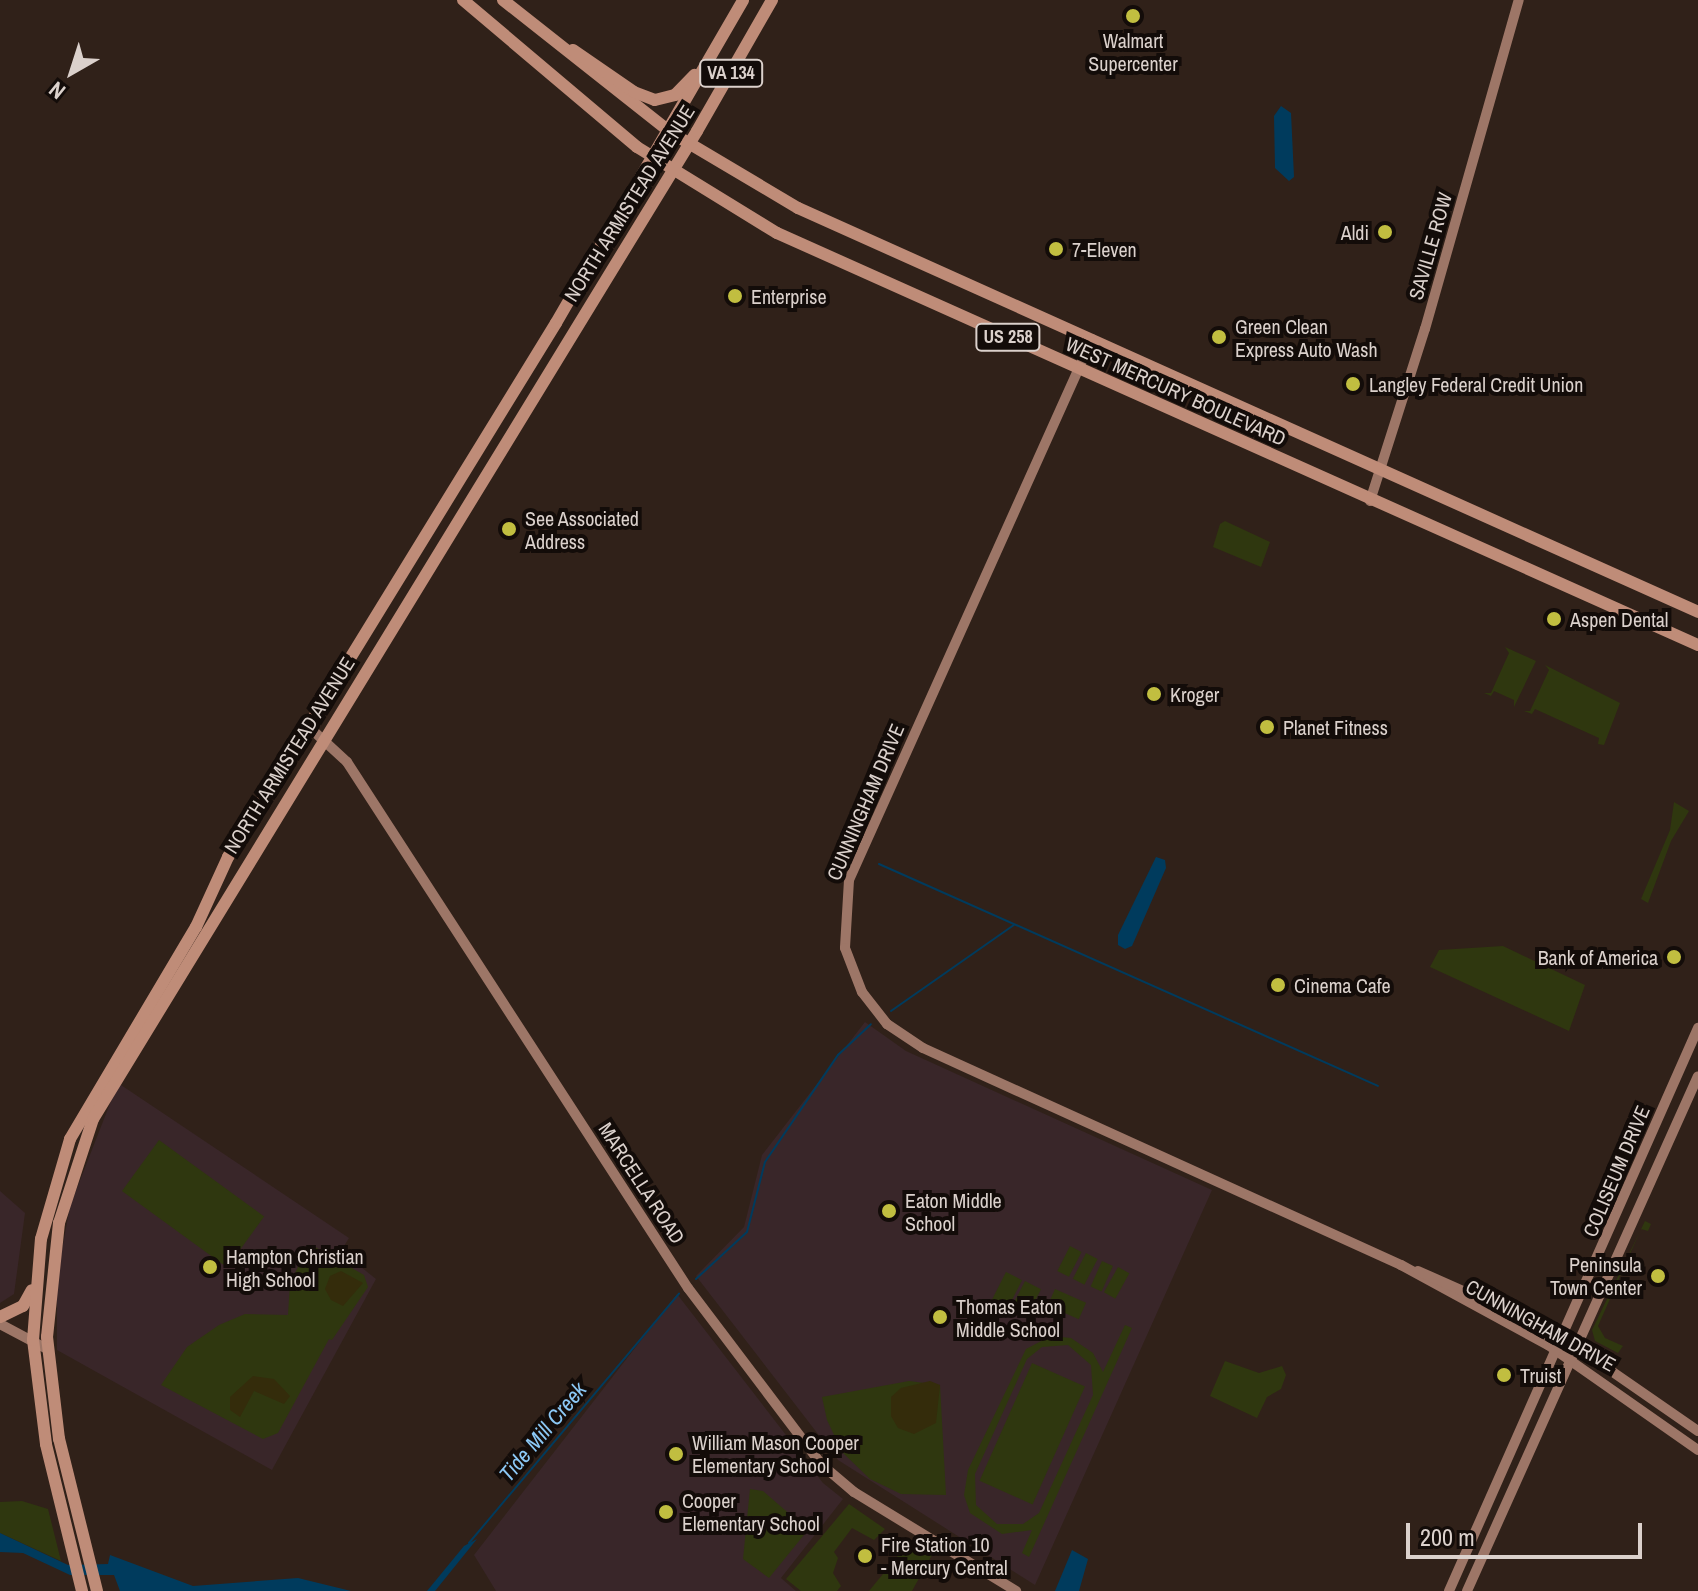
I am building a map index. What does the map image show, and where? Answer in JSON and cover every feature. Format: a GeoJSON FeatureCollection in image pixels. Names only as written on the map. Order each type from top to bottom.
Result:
{"type":"FeatureCollection","features":[{"type":"Feature","properties":{"kind":"main road","name":"WEST MERCURY BOULEVARD"},"geometry":{"type":"LineString","coordinates":[[463,0],[654,158],[790,240],[1698,645]]}},
{"type":"Feature","properties":{"kind":"main road","name":"WEST MERCURY BOULEVARD"},"geometry":{"type":"LineString","coordinates":[[503,0],[670,132],[805,211],[1698,612]]}},
{"type":"Feature","properties":{"kind":"main road","name":"NORTH ARMISTEAD AVENUE"},"geometry":{"type":"LineString","coordinates":[[80,1586],[43,1430],[33,1340],[35,1283],[45,1220],[70,1139],[196,927],[228,857],[670,132],[741,0]]}},
{"type":"Feature","properties":{"kind":"main road"},"geometry":{"type":"LineString","coordinates":[[550,38],[592,60],[634,92],[662,100],[686,87],[741,0]]}},
{"type":"Feature","properties":{"kind":"main road","name":"NORTH ARMISTEAD AVENUE"},"geometry":{"type":"LineString","coordinates":[[95,1585],[59,1439],[47,1349],[59,1223],[93,1119],[688,144],[768,4]]}},
{"type":"Feature","properties":{"kind":"main road"},"geometry":{"type":"LineString","coordinates":[[0,1317],[23,1306],[35,1283]]}},
{"type":"Feature","properties":{"kind":"street","name":"SAVILLE ROW"},"geometry":{"type":"LineString","coordinates":[[1370,501],[1519,0]]}},
{"type":"Feature","properties":{"kind":"street","name":"CUNNINGHAM DRIVE"},"geometry":{"type":"LineString","coordinates":[[1092,339],[853,870],[843,918],[850,964],[870,1005],[914,1043],[1401,1265],[1571,1359],[1698,1450]]}},
{"type":"Feature","properties":{"kind":"street","name":"MARCELLA ROAD"},"geometry":{"type":"LineString","coordinates":[[308,726],[324,736],[355,774],[682,1278],[810,1450],[842,1484],[1016,1591]]}},
{"type":"Feature","properties":{"kind":"street","name":"COLISEUM DRIVE"},"geometry":{"type":"LineString","coordinates":[[1449,1591],[1698,1028]]}},
{"type":"Feature","properties":{"kind":"street","name":"COLISEUM DRIVE"},"geometry":{"type":"LineString","coordinates":[[1467,1591],[1698,1076]]}},
{"type":"Feature","properties":{"kind":"street","name":"CUNNINGHAM DRIVE"},"geometry":{"type":"LineString","coordinates":[[1401,1265],[1447,1280],[1563,1337],[1698,1431]]}},
{"type":"Feature","properties":{"kind":"street"},"geometry":{"type":"LineString","coordinates":[[0,1324],[47,1349]]}},
{"type":"Feature","properties":{"kind":"shaded area","name":"Thomas Eaton Middle School"},"geometry":{"type":"Polygon","coordinates":[[[865,1022],[906,1051],[1212,1190],[1035,1585],[838,1460],[696,1276],[744,1227],[762,1155],[865,1022]]]}},
{"type":"Feature","properties":{"kind":"shaded area","name":"Hampton Christian High School"},"geometry":{"type":"Polygon","coordinates":[[[118,1083],[349,1238],[341,1251],[376,1279],[272,1470],[57,1350],[57,1277],[70,1206],[118,1083]]]}},
{"type":"Feature","properties":{"kind":"shaded area"},"geometry":{"type":"Polygon","coordinates":[[[0,1191],[25,1213],[14,1294],[0,1303],[0,1191]]]}},
{"type":"Feature","properties":{"kind":"shaded area","name":"William Mason Cooper Elementary School"},"geometry":{"type":"Polygon","coordinates":[[[677,1294],[823,1483],[843,1499],[781,1578],[796,1591],[496,1591],[474,1555],[677,1294]]]}},
{"type":"Feature","properties":{"kind":"green space"},"geometry":{"type":"Polygon","coordinates":[[[1225,521],[1270,542],[1261,567],[1213,547],[1220,524],[1225,521]]]}},
{"type":"Feature","properties":{"kind":"green space"},"geometry":{"type":"Polygon","coordinates":[[[1505,647],[1536,661],[1514,707],[1514,700],[1494,691],[1491,696],[1484,693],[1491,693],[1509,653],[1505,647]]]}},
{"type":"Feature","properties":{"kind":"green space"},"geometry":{"type":"Polygon","coordinates":[[[1545,665],[1620,703],[1604,745],[1598,744],[1599,738],[1535,709],[1532,714],[1524,711],[1530,711],[1549,670],[1545,665]]]}},
{"type":"Feature","properties":{"kind":"green space"},"geometry":{"type":"Polygon","coordinates":[[[1674,802],[1689,811],[1671,841],[1648,903],[1641,899],[1670,830],[1674,802]]]}},
{"type":"Feature","properties":{"kind":"green space"},"geometry":{"type":"Polygon","coordinates":[[[1503,946],[1585,985],[1569,1031],[1430,967],[1439,950],[1503,946]]]}},
{"type":"Feature","properties":{"kind":"green space"},"geometry":{"type":"Polygon","coordinates":[[[159,1140],[264,1216],[227,1267],[122,1191],[159,1140]]]}},
{"type":"Feature","properties":{"kind":"green space"},"geometry":{"type":"Polygon","coordinates":[[[1645,1221],[1651,1224],[1648,1231],[1641,1229],[1645,1221]]]}},
{"type":"Feature","properties":{"kind":"green space"},"geometry":{"type":"Polygon","coordinates":[[[1640,1232],[1598,1326],[1605,1338],[1623,1346],[1618,1353],[1595,1341],[1592,1330],[1640,1232]]]}},
{"type":"Feature","properties":{"kind":"green space"},"geometry":{"type":"Polygon","coordinates":[[[1070,1246],[1082,1252],[1069,1277],[1057,1271],[1070,1246]]]}},
{"type":"Feature","properties":{"kind":"green space"},"geometry":{"type":"Polygon","coordinates":[[[315,1247],[364,1275],[368,1287],[332,1340],[329,1339],[278,1433],[263,1439],[161,1385],[187,1347],[219,1325],[245,1314],[288,1315],[290,1283],[306,1251],[315,1247]]]}},
{"type":"Feature","properties":{"kind":"green space"},"geometry":{"type":"Polygon","coordinates":[[[1086,1253],[1098,1259],[1084,1285],[1073,1279],[1086,1253]]]}},
{"type":"Feature","properties":{"kind":"green space"},"geometry":{"type":"Polygon","coordinates":[[[1102,1261],[1113,1266],[1102,1291],[1091,1287],[1102,1261]]]}},
{"type":"Feature","properties":{"kind":"green space"},"geometry":{"type":"Polygon","coordinates":[[[1118,1267],[1129,1273],[1115,1299],[1104,1292],[1118,1267]]]}},
{"type":"Feature","properties":{"kind":"green space"},"geometry":{"type":"Polygon","coordinates":[[[1006,1272],[1022,1280],[1007,1310],[991,1301],[1006,1272]]]}},
{"type":"Feature","properties":{"kind":"green space"},"geometry":{"type":"Polygon","coordinates":[[[1025,1281],[1041,1289],[1026,1319],[1010,1310],[1025,1281]]]}},
{"type":"Feature","properties":{"kind":"green space"},"geometry":{"type":"Polygon","coordinates":[[[1055,1289],[1086,1303],[1079,1319],[1048,1305],[1055,1289]]]}},
{"type":"Feature","properties":{"kind":"green space"},"geometry":{"type":"Polygon","coordinates":[[[1125,1325],[1132,1328],[1029,1557],[1022,1553],[1032,1530],[1002,1534],[970,1513],[964,1495],[968,1470],[1026,1349],[1051,1336],[1071,1338],[1093,1353],[1103,1372],[1125,1325]],[[1068,1345],[1042,1347],[1027,1359],[975,1474],[976,1505],[997,1524],[1023,1524],[1039,1513],[1093,1395],[1091,1365],[1068,1345]]]}},
{"type":"Feature","properties":{"kind":"green space"},"geometry":{"type":"Polygon","coordinates":[[[1225,1361],[1259,1373],[1282,1366],[1286,1375],[1281,1389],[1267,1397],[1257,1418],[1210,1396],[1225,1361]]]}},
{"type":"Feature","properties":{"kind":"green space"},"geometry":{"type":"Polygon","coordinates":[[[1032,1363],[1085,1387],[1033,1504],[980,1481],[1032,1363]]]}},
{"type":"Feature","properties":{"kind":"green space"},"geometry":{"type":"Polygon","coordinates":[[[909,1381],[940,1385],[946,1495],[901,1494],[870,1479],[842,1452],[827,1420],[822,1397],[909,1381]]]}},
{"type":"Feature","properties":{"kind":"green space"},"geometry":{"type":"Polygon","coordinates":[[[750,1489],[763,1491],[808,1530],[769,1578],[743,1559],[750,1489]]]}},
{"type":"Feature","properties":{"kind":"green space"},"geometry":{"type":"Polygon","coordinates":[[[22,1501],[48,1509],[61,1561],[0,1533],[0,1502],[22,1501]]]}},
{"type":"Feature","properties":{"kind":"green space"},"geometry":{"type":"Polygon","coordinates":[[[849,1504],[885,1529],[874,1540],[852,1528],[834,1552],[838,1558],[833,1573],[841,1586],[837,1591],[801,1591],[786,1579],[849,1504]]]}},
{"type":"Feature","properties":{"kind":"green space"},"geometry":{"type":"Polygon","coordinates":[[[910,1541],[932,1555],[912,1591],[869,1591],[910,1541]]]}},
{"type":"Feature","properties":{"kind":"sand"},"geometry":{"type":"Polygon","coordinates":[[[341,1271],[363,1283],[343,1306],[331,1300],[325,1289],[330,1276],[341,1271]]]}},
{"type":"Feature","properties":{"kind":"sand"},"geometry":{"type":"Polygon","coordinates":[[[253,1376],[274,1379],[290,1396],[284,1404],[254,1391],[240,1417],[230,1410],[230,1397],[253,1376]]]}},
{"type":"Feature","properties":{"kind":"sand"},"geometry":{"type":"Polygon","coordinates":[[[930,1381],[940,1385],[936,1423],[914,1434],[898,1428],[891,1416],[891,1397],[901,1388],[930,1381]]]}},
{"type":"Feature","properties":{"kind":"water"},"geometry":{"type":"Polygon","coordinates":[[[1281,106],[1291,113],[1294,177],[1289,181],[1275,168],[1274,116],[1281,106]]]}},
{"type":"Feature","properties":{"kind":"water"},"geometry":{"type":"Polygon","coordinates":[[[1156,857],[1165,860],[1166,868],[1132,946],[1125,949],[1118,945],[1118,935],[1156,857]]]}},
{"type":"Feature","properties":{"kind":"water"},"geometry":{"type":"Polygon","coordinates":[[[0,1533],[68,1565],[108,1564],[110,1555],[193,1586],[298,1578],[351,1591],[120,1591],[114,1575],[70,1575],[23,1553],[0,1552],[0,1533]]]}},
{"type":"Feature","properties":{"kind":"water"},"geometry":{"type":"Polygon","coordinates":[[[477,1539],[435,1591],[427,1591],[464,1546],[477,1539]]]}},
{"type":"Feature","properties":{"kind":"water"},"geometry":{"type":"Polygon","coordinates":[[[1072,1550],[1088,1559],[1079,1591],[1055,1591],[1072,1550]]]}},
{"type":"Feature","properties":{"kind":"waterway"},"geometry":{"type":"LineString","coordinates":[[879,864],[1378,1086]]}},
{"type":"Feature","properties":{"kind":"waterway","name":"Tide Mill Creek"},"geometry":{"type":"LineString","coordinates":[[891,1011],[1014,925]]}},
{"type":"Feature","properties":{"kind":"waterway","name":"Tide Mill Creek"},"geometry":{"type":"LineString","coordinates":[[696,1279],[747,1232],[765,1162],[838,1055],[871,1024]]}},
{"type":"Feature","properties":{"kind":"waterway","name":"Tide Mill Creek"},"geometry":{"type":"LineString","coordinates":[[469,1543],[679,1294]]}},
{"type":"Feature","properties":{"kind":"place","name":"Walmart Supercenter"},"geometry":{"type":"Point","coordinates":[1133,16]}},
{"type":"Feature","properties":{"kind":"place","name":"Aldi"},"geometry":{"type":"Point","coordinates":[1385,232]}},
{"type":"Feature","properties":{"kind":"place","name":"7-Eleven"},"geometry":{"type":"Point","coordinates":[1056,249]}},
{"type":"Feature","properties":{"kind":"place","name":"Enterprise"},"geometry":{"type":"Point","coordinates":[735,296]}},
{"type":"Feature","properties":{"kind":"place","name":"Green Clean Express Auto Wash"},"geometry":{"type":"Point","coordinates":[1219,337]}},
{"type":"Feature","properties":{"kind":"place","name":"Langley Federal Credit Union"},"geometry":{"type":"Point","coordinates":[1353,384]}},
{"type":"Feature","properties":{"kind":"place","name":"See Associated Address"},"geometry":{"type":"Point","coordinates":[509,529]}},
{"type":"Feature","properties":{"kind":"place","name":"Aspen Dental"},"geometry":{"type":"Point","coordinates":[1554,619]}},
{"type":"Feature","properties":{"kind":"place","name":"Kroger"},"geometry":{"type":"Point","coordinates":[1154,694]}},
{"type":"Feature","properties":{"kind":"place","name":"Planet Fitness"},"geometry":{"type":"Point","coordinates":[1267,727]}},
{"type":"Feature","properties":{"kind":"place","name":"Bank of America"},"geometry":{"type":"Point","coordinates":[1674,957]}},
{"type":"Feature","properties":{"kind":"place","name":"Cinema Cafe"},"geometry":{"type":"Point","coordinates":[1278,985]}},
{"type":"Feature","properties":{"kind":"place","name":"Eaton Middle School"},"geometry":{"type":"Point","coordinates":[889,1211]}},
{"type":"Feature","properties":{"kind":"place","name":"Hampton Christian High School"},"geometry":{"type":"Point","coordinates":[210,1267]}},
{"type":"Feature","properties":{"kind":"place","name":"Peninsula Town Center"},"geometry":{"type":"Point","coordinates":[1658,1276]}},
{"type":"Feature","properties":{"kind":"place","name":"Thomas Eaton Middle School"},"geometry":{"type":"Point","coordinates":[940,1317]}},
{"type":"Feature","properties":{"kind":"place","name":"Truist"},"geometry":{"type":"Point","coordinates":[1504,1375]}},
{"type":"Feature","properties":{"kind":"place","name":"William Mason Cooper Elementary School"},"geometry":{"type":"Point","coordinates":[676,1454]}},
{"type":"Feature","properties":{"kind":"place","name":"Cooper Elementary School"},"geometry":{"type":"Point","coordinates":[666,1512]}},
{"type":"Feature","properties":{"kind":"place","name":"Fire Station 10 - Mercury Central"},"geometry":{"type":"Point","coordinates":[865,1556]}}]}
